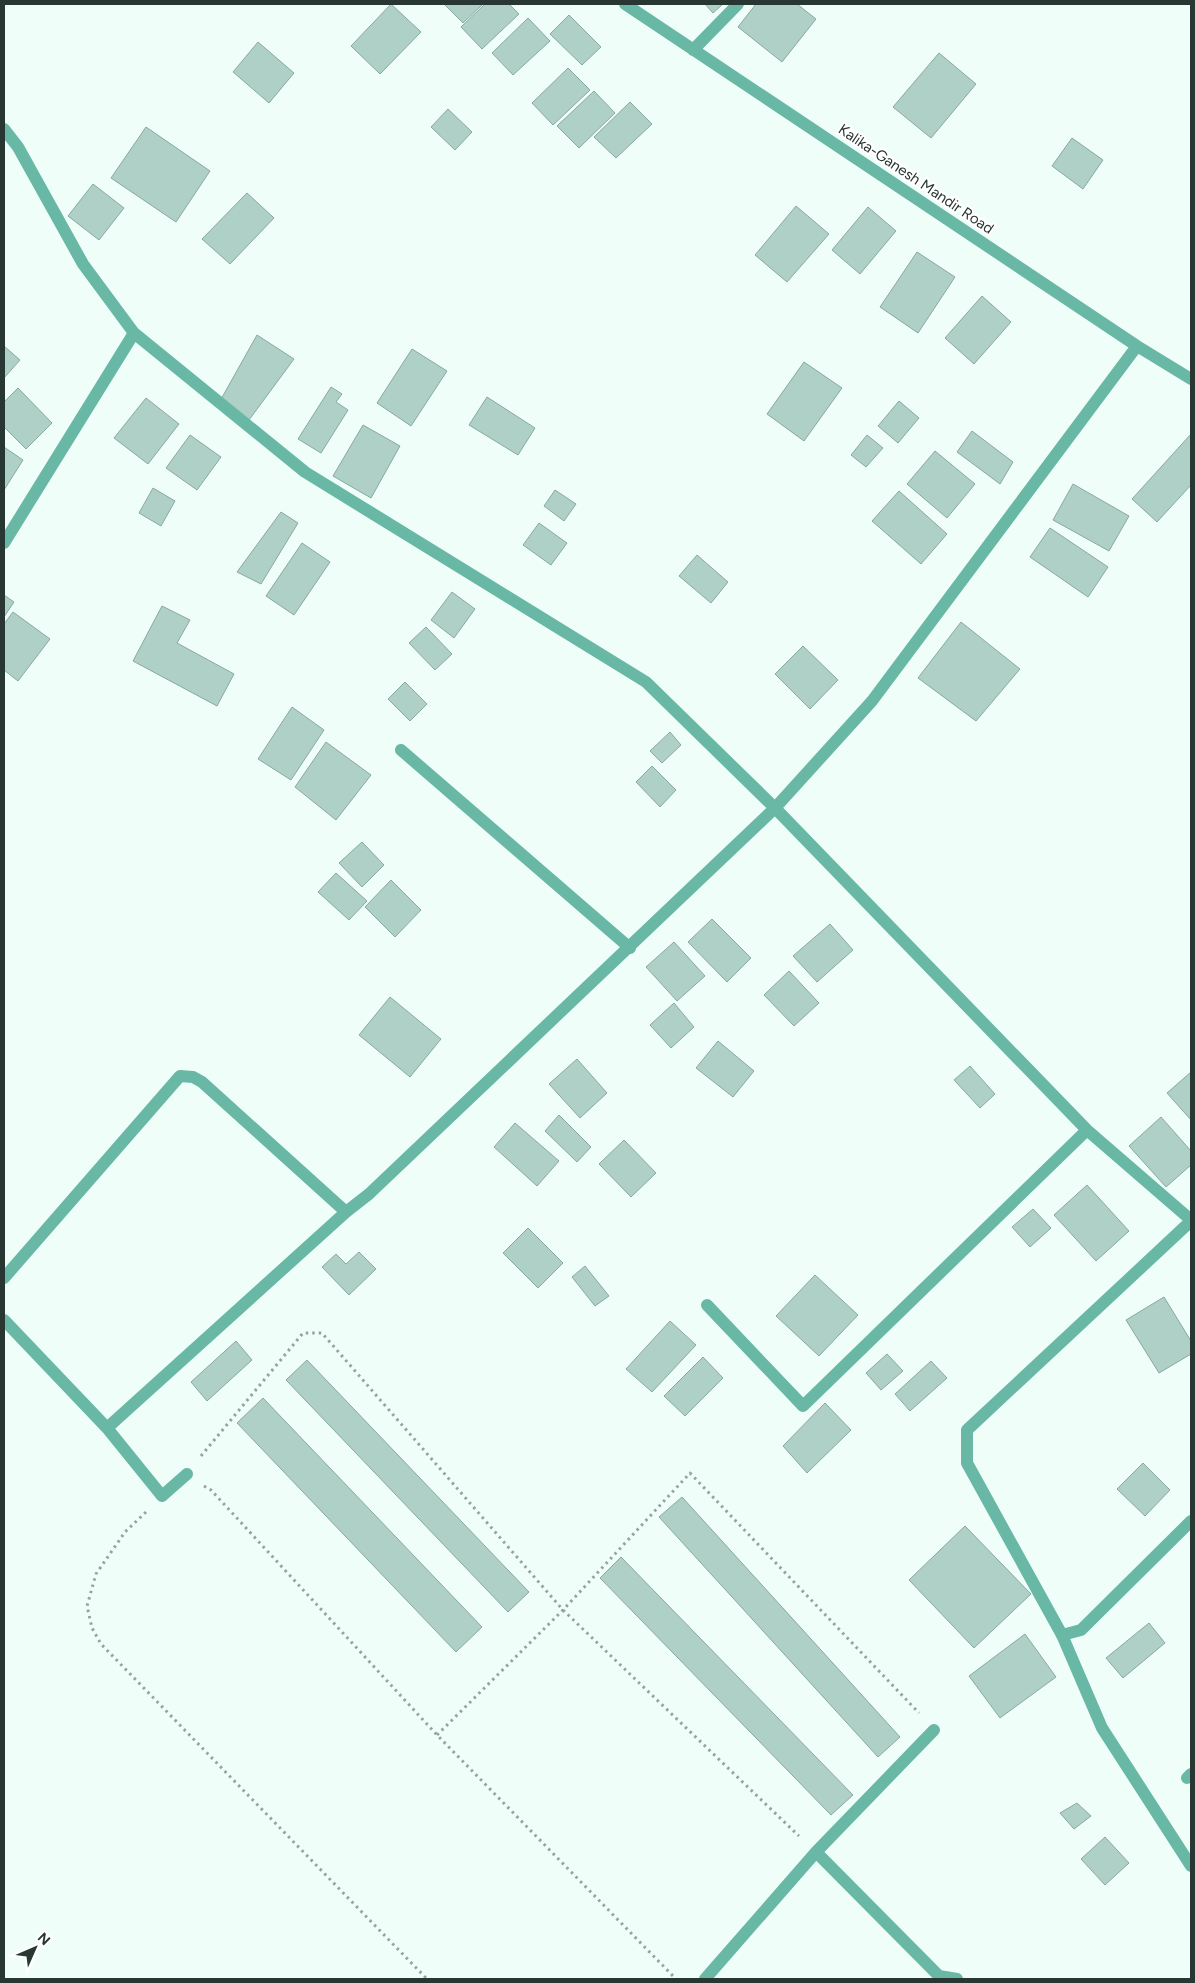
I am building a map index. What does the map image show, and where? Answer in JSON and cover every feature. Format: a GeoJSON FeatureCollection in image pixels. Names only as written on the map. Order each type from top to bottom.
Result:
{"type":"FeatureCollection","features":[{"type":"Feature","properties":{"kind":"street","name":"Kalika-Ganesh Mandir Road"},"geometry":{"type":"LineString","coordinates":[[625,4],[1137,346],[1191,380]]}},
{"type":"Feature","properties":{"kind":"street"},"geometry":{"type":"LineString","coordinates":[[693,50],[738,4]]}},
{"type":"Feature","properties":{"kind":"street"},"geometry":{"type":"LineString","coordinates":[[4,128],[18,148],[83,264],[134,333],[305,472],[646,682],[775,808],[1087,1130],[1191,1220],[967,1430],[967,1463],[1062,1635],[1102,1728],[1191,1866]]}},
{"type":"Feature","properties":{"kind":"street"},"geometry":{"type":"LineString","coordinates":[[4,543],[134,333]]}},
{"type":"Feature","properties":{"kind":"street"},"geometry":{"type":"LineString","coordinates":[[107,1428],[346,1212],[369,1194],[630,948],[775,808],[872,701],[1137,346]]}},
{"type":"Feature","properties":{"kind":"street"},"geometry":{"type":"LineString","coordinates":[[401,750],[630,948]]}},
{"type":"Feature","properties":{"kind":"street"},"geometry":{"type":"LineString","coordinates":[[4,1278],[180,1076],[193,1077],[202,1082],[346,1212]]}},
{"type":"Feature","properties":{"kind":"street"},"geometry":{"type":"LineString","coordinates":[[707,1305],[803,1406],[1087,1130]]}},
{"type":"Feature","properties":{"kind":"street"},"geometry":{"type":"LineString","coordinates":[[4,1320],[107,1428],[162,1496],[187,1474]]}},
{"type":"Feature","properties":{"kind":"street"},"geometry":{"type":"LineString","coordinates":[[1062,1635],[1082,1630],[1191,1521]]}},
{"type":"Feature","properties":{"kind":"street"},"geometry":{"type":"LineString","coordinates":[[705,1979],[816,1852],[934,1730]]}},
{"type":"Feature","properties":{"kind":"street"},"geometry":{"type":"LineString","coordinates":[[816,1852],[939,1976],[957,1979]]}},
{"type":"Feature","properties":{"kind":"path"},"geometry":{"type":"LineString","coordinates":[[676,1979],[437,1735],[210,1490],[187,1474],[303,1333],[322,1333],[563,1610],[816,1852]]}},
{"type":"Feature","properties":{"kind":"path"},"geometry":{"type":"LineString","coordinates":[[437,1735],[563,1610],[690,1473],[934,1730]]}},
{"type":"Feature","properties":{"kind":"path"},"geometry":{"type":"LineString","coordinates":[[162,1496],[125,1532],[96,1574],[87,1606],[92,1628],[102,1644],[426,1979]]}},
{"type":"Feature","properties":{"kind":"building"},"geometry":{"type":"Polygon","coordinates":[[[391,4],[421,32],[380,74],[351,46],[391,4]]]}},
{"type":"Feature","properties":{"kind":"building"},"geometry":{"type":"Polygon","coordinates":[[[444,4],[483,4],[463,23],[444,4]]]}},
{"type":"Feature","properties":{"kind":"building"},"geometry":{"type":"Polygon","coordinates":[[[485,4],[509,4],[519,14],[482,49],[461,27],[485,4]]]}},
{"type":"Feature","properties":{"kind":"building"},"geometry":{"type":"Polygon","coordinates":[[[705,4],[723,4],[713,13],[705,4]]]}},
{"type":"Feature","properties":{"kind":"building"},"geometry":{"type":"Polygon","coordinates":[[[756,4],[797,4],[816,19],[782,62],[738,27],[756,4]]]}},
{"type":"Feature","properties":{"kind":"building"},"geometry":{"type":"Polygon","coordinates":[[[569,15],[601,47],[582,65],[550,34],[569,15]]]}},
{"type":"Feature","properties":{"kind":"building"},"geometry":{"type":"Polygon","coordinates":[[[528,18],[550,41],[513,75],[492,53],[528,18]]]}},
{"type":"Feature","properties":{"kind":"building"},"geometry":{"type":"Polygon","coordinates":[[[258,42],[294,73],[269,103],[233,72],[258,42]]]}},
{"type":"Feature","properties":{"kind":"building"},"geometry":{"type":"Polygon","coordinates":[[[939,53],[976,84],[931,138],[893,107],[939,53]]]}},
{"type":"Feature","properties":{"kind":"building"},"geometry":{"type":"Polygon","coordinates":[[[568,68],[590,90],[553,125],[532,103],[568,68]]]}},
{"type":"Feature","properties":{"kind":"building"},"geometry":{"type":"Polygon","coordinates":[[[594,91],[615,113],[579,148],[557,126],[594,91]]]}},
{"type":"Feature","properties":{"kind":"building"},"geometry":{"type":"Polygon","coordinates":[[[630,102],[652,124],[616,158],[594,137],[630,102]]]}},
{"type":"Feature","properties":{"kind":"building"},"geometry":{"type":"Polygon","coordinates":[[[448,109],[472,132],[455,150],[431,127],[448,109]]]}},
{"type":"Feature","properties":{"kind":"building"},"geometry":{"type":"Polygon","coordinates":[[[146,127],[210,171],[176,222],[111,178],[146,127]]]}},
{"type":"Feature","properties":{"kind":"building"},"geometry":{"type":"Polygon","coordinates":[[[1072,138],[1103,160],[1083,189],[1052,166],[1072,138]]]}},
{"type":"Feature","properties":{"kind":"building"},"geometry":{"type":"Polygon","coordinates":[[[93,184],[124,208],[99,240],[68,216],[93,184]]]}},
{"type":"Feature","properties":{"kind":"building"},"geometry":{"type":"Polygon","coordinates":[[[247,193],[274,218],[230,264],[202,239],[247,193]]]}},
{"type":"Feature","properties":{"kind":"building"},"geometry":{"type":"Polygon","coordinates":[[[796,206],[829,234],[787,282],[755,255],[796,206]]]}},
{"type":"Feature","properties":{"kind":"building"},"geometry":{"type":"Polygon","coordinates":[[[868,207],[896,231],[860,274],[832,250],[868,207]]]}},
{"type":"Feature","properties":{"kind":"building"},"geometry":{"type":"Polygon","coordinates":[[[917,252],[955,277],[918,333],[880,307],[917,252]]]}},
{"type":"Feature","properties":{"kind":"building"},"geometry":{"type":"Polygon","coordinates":[[[982,296],[1011,322],[974,364],[945,338],[982,296]]]}},
{"type":"Feature","properties":{"kind":"building"},"geometry":{"type":"Polygon","coordinates":[[[257,335],[294,359],[249,420],[220,401],[257,335]]]}},
{"type":"Feature","properties":{"kind":"building"},"geometry":{"type":"Polygon","coordinates":[[[4,346],[20,360],[4,378],[4,346]]]}},
{"type":"Feature","properties":{"kind":"building"},"geometry":{"type":"Polygon","coordinates":[[[412,349],[447,371],[411,426],[377,403],[412,349]]]}},
{"type":"Feature","properties":{"kind":"building"},"geometry":{"type":"Polygon","coordinates":[[[804,362],[842,388],[804,441],[767,414],[804,362]]]}},
{"type":"Feature","properties":{"kind":"building"},"geometry":{"type":"Polygon","coordinates":[[[331,387],[342,394],[336,402],[348,410],[321,453],[298,439],[331,387]]]}},
{"type":"Feature","properties":{"kind":"building"},"geometry":{"type":"Polygon","coordinates":[[[18,388],[52,423],[26,449],[4,427],[4,402],[18,388]]]}},
{"type":"Feature","properties":{"kind":"building"},"geometry":{"type":"Polygon","coordinates":[[[487,397],[535,428],[518,455],[469,425],[487,397]]]}},
{"type":"Feature","properties":{"kind":"building"},"geometry":{"type":"Polygon","coordinates":[[[146,398],[179,424],[148,464],[114,438],[146,398]]]}},
{"type":"Feature","properties":{"kind":"building"},"geometry":{"type":"Polygon","coordinates":[[[899,401],[919,418],[898,443],[878,426],[899,401]]]}},
{"type":"Feature","properties":{"kind":"building"},"geometry":{"type":"Polygon","coordinates":[[[363,425],[400,446],[371,498],[333,476],[363,425]]]}},
{"type":"Feature","properties":{"kind":"building"},"geometry":{"type":"Polygon","coordinates":[[[972,431],[1013,462],[1000,484],[957,452],[972,431]]]}},
{"type":"Feature","properties":{"kind":"building"},"geometry":{"type":"Polygon","coordinates":[[[1191,434],[1191,485],[1157,522],[1132,499],[1191,434]]]}},
{"type":"Feature","properties":{"kind":"building"},"geometry":{"type":"Polygon","coordinates":[[[190,435],[221,457],[197,490],[166,468],[190,435]]]}},
{"type":"Feature","properties":{"kind":"building"},"geometry":{"type":"Polygon","coordinates":[[[867,435],[883,448],[866,467],[851,455],[867,435]]]}},
{"type":"Feature","properties":{"kind":"building"},"geometry":{"type":"Polygon","coordinates":[[[4,447],[23,460],[4,490],[4,447]]]}},
{"type":"Feature","properties":{"kind":"building"},"geometry":{"type":"Polygon","coordinates":[[[935,451],[975,484],[947,518],[907,484],[935,451]]]}},
{"type":"Feature","properties":{"kind":"building"},"geometry":{"type":"Polygon","coordinates":[[[1073,484],[1129,516],[1109,551],[1053,520],[1073,484]]]}},
{"type":"Feature","properties":{"kind":"building"},"geometry":{"type":"Polygon","coordinates":[[[153,488],[175,501],[161,526],[139,513],[153,488]]]}},
{"type":"Feature","properties":{"kind":"building"},"geometry":{"type":"Polygon","coordinates":[[[555,490],[576,504],[564,521],[544,506],[555,490]]]}},
{"type":"Feature","properties":{"kind":"building"},"geometry":{"type":"Polygon","coordinates":[[[899,491],[947,534],[921,564],[872,521],[899,491]]]}},
{"type":"Feature","properties":{"kind":"building"},"geometry":{"type":"Polygon","coordinates":[[[281,512],[298,523],[261,584],[237,572],[281,512]]]}},
{"type":"Feature","properties":{"kind":"building"},"geometry":{"type":"Polygon","coordinates":[[[539,523],[567,543],[551,565],[523,545],[539,523]]]}},
{"type":"Feature","properties":{"kind":"building"},"geometry":{"type":"Polygon","coordinates":[[[1050,528],[1108,567],[1088,597],[1030,557],[1050,528]]]}},
{"type":"Feature","properties":{"kind":"building"},"geometry":{"type":"Polygon","coordinates":[[[302,543],[330,562],[294,615],[266,596],[302,543]]]}},
{"type":"Feature","properties":{"kind":"building"},"geometry":{"type":"Polygon","coordinates":[[[697,555],[728,582],[711,603],[679,576],[697,555]]]}},
{"type":"Feature","properties":{"kind":"building"},"geometry":{"type":"Polygon","coordinates":[[[452,592],[475,609],[454,638],[431,620],[452,592]]]}},
{"type":"Feature","properties":{"kind":"building"},"geometry":{"type":"Polygon","coordinates":[[[4,595],[14,602],[4,617],[4,595]]]}},
{"type":"Feature","properties":{"kind":"building"},"geometry":{"type":"Polygon","coordinates":[[[162,606],[190,620],[177,643],[234,674],[217,706],[133,661],[162,606]]]}},
{"type":"Feature","properties":{"kind":"building"},"geometry":{"type":"Polygon","coordinates":[[[13,612],[50,639],[18,681],[4,670],[4,624],[13,612]]]}},
{"type":"Feature","properties":{"kind":"building"},"geometry":{"type":"Polygon","coordinates":[[[961,622],[1020,669],[976,721],[918,678],[961,622]]]}},
{"type":"Feature","properties":{"kind":"building"},"geometry":{"type":"Polygon","coordinates":[[[426,627],[452,654],[435,670],[409,643],[426,627]]]}},
{"type":"Feature","properties":{"kind":"building"},"geometry":{"type":"Polygon","coordinates":[[[803,646],[838,680],[810,709],[775,674],[803,646]]]}},
{"type":"Feature","properties":{"kind":"building"},"geometry":{"type":"Polygon","coordinates":[[[405,682],[427,704],[410,721],[388,699],[405,682]]]}},
{"type":"Feature","properties":{"kind":"building"},"geometry":{"type":"Polygon","coordinates":[[[292,707],[324,730],[291,780],[258,759],[292,707]]]}},
{"type":"Feature","properties":{"kind":"building"},"geometry":{"type":"Polygon","coordinates":[[[670,732],[681,745],[662,763],[650,751],[670,732]]]}},
{"type":"Feature","properties":{"kind":"building"},"geometry":{"type":"Polygon","coordinates":[[[326,742],[371,775],[336,820],[295,787],[326,742]]]}},
{"type":"Feature","properties":{"kind":"building"},"geometry":{"type":"Polygon","coordinates":[[[652,766],[676,790],[660,807],[636,782],[652,766]]]}},
{"type":"Feature","properties":{"kind":"building"},"geometry":{"type":"Polygon","coordinates":[[[362,842],[384,865],[362,887],[339,863],[362,842]]]}},
{"type":"Feature","properties":{"kind":"building"},"geometry":{"type":"Polygon","coordinates":[[[336,873],[367,901],[349,920],[318,892],[336,873]]]}},
{"type":"Feature","properties":{"kind":"building"},"geometry":{"type":"Polygon","coordinates":[[[391,880],[421,910],[395,937],[365,907],[391,880]]]}},
{"type":"Feature","properties":{"kind":"building"},"geometry":{"type":"Polygon","coordinates":[[[712,919],[751,958],[727,982],[688,942],[712,919]]]}},
{"type":"Feature","properties":{"kind":"building"},"geometry":{"type":"Polygon","coordinates":[[[830,924],[853,950],[817,982],[793,956],[830,924]]]}},
{"type":"Feature","properties":{"kind":"building"},"geometry":{"type":"Polygon","coordinates":[[[674,942],[705,976],[677,1001],[646,967],[674,942]]]}},
{"type":"Feature","properties":{"kind":"building"},"geometry":{"type":"Polygon","coordinates":[[[789,971],[819,1003],[794,1026],[764,995],[789,971]]]}},
{"type":"Feature","properties":{"kind":"building"},"geometry":{"type":"Polygon","coordinates":[[[390,997],[441,1039],[410,1077],[359,1035],[390,997]]]}},
{"type":"Feature","properties":{"kind":"building"},"geometry":{"type":"Polygon","coordinates":[[[674,1003],[694,1027],[671,1048],[650,1025],[674,1003]]]}},
{"type":"Feature","properties":{"kind":"building"},"geometry":{"type":"Polygon","coordinates":[[[718,1041],[754,1071],[733,1097],[696,1068],[718,1041]]]}},
{"type":"Feature","properties":{"kind":"building"},"geometry":{"type":"Polygon","coordinates":[[[577,1059],[607,1093],[580,1118],[549,1084],[577,1059]]]}},
{"type":"Feature","properties":{"kind":"building"},"geometry":{"type":"Polygon","coordinates":[[[970,1066],[995,1094],[980,1108],[954,1080],[970,1066]]]}},
{"type":"Feature","properties":{"kind":"building"},"geometry":{"type":"Polygon","coordinates":[[[1191,1072],[1191,1120],[1167,1093],[1191,1072]]]}},
{"type":"Feature","properties":{"kind":"building"},"geometry":{"type":"Polygon","coordinates":[[[559,1115],[591,1147],[577,1162],[545,1131],[559,1115]]]}},
{"type":"Feature","properties":{"kind":"building"},"geometry":{"type":"Polygon","coordinates":[[[1161,1117],[1191,1151],[1191,1165],[1166,1187],[1129,1146],[1161,1117]]]}},
{"type":"Feature","properties":{"kind":"building"},"geometry":{"type":"Polygon","coordinates":[[[515,1123],[559,1161],[537,1186],[494,1147],[515,1123]]]}},
{"type":"Feature","properties":{"kind":"building"},"geometry":{"type":"Polygon","coordinates":[[[624,1140],[656,1173],[631,1197],[599,1164],[624,1140]]]}},
{"type":"Feature","properties":{"kind":"building"},"geometry":{"type":"Polygon","coordinates":[[[1087,1185],[1129,1231],[1096,1261],[1054,1215],[1087,1185]]]}},
{"type":"Feature","properties":{"kind":"building"},"geometry":{"type":"Polygon","coordinates":[[[1033,1209],[1051,1228],[1030,1247],[1012,1227],[1033,1209]]]}},
{"type":"Feature","properties":{"kind":"building"},"geometry":{"type":"Polygon","coordinates":[[[528,1228],[563,1263],[538,1288],[503,1253],[528,1228]]]}},
{"type":"Feature","properties":{"kind":"building"},"geometry":{"type":"Polygon","coordinates":[[[359,1252],[376,1269],[349,1295],[322,1267],[336,1254],[346,1264],[359,1252]]]}},
{"type":"Feature","properties":{"kind":"building"},"geometry":{"type":"Polygon","coordinates":[[[585,1266],[609,1296],[595,1306],[572,1277],[585,1266]]]}},
{"type":"Feature","properties":{"kind":"building"},"geometry":{"type":"Polygon","coordinates":[[[815,1275],[858,1315],[819,1356],[776,1316],[815,1275]]]}},
{"type":"Feature","properties":{"kind":"building"},"geometry":{"type":"Polygon","coordinates":[[[1164,1297],[1191,1341],[1191,1354],[1159,1373],[1126,1320],[1164,1297]]]}},
{"type":"Feature","properties":{"kind":"building"},"geometry":{"type":"Polygon","coordinates":[[[670,1321],[696,1345],[652,1392],[626,1369],[670,1321]]]}},
{"type":"Feature","properties":{"kind":"building"},"geometry":{"type":"Polygon","coordinates":[[[236,1341],[252,1360],[207,1401],[191,1382],[236,1341]]]}},
{"type":"Feature","properties":{"kind":"building"},"geometry":{"type":"Polygon","coordinates":[[[887,1354],[903,1371],[881,1390],[866,1373],[887,1354]]]}},
{"type":"Feature","properties":{"kind":"building"},"geometry":{"type":"Polygon","coordinates":[[[703,1357],[723,1378],[685,1416],[664,1396],[703,1357]]]}},
{"type":"Feature","properties":{"kind":"building"},"geometry":{"type":"Polygon","coordinates":[[[307,1360],[529,1592],[508,1612],[286,1380],[307,1360]]]}},
{"type":"Feature","properties":{"kind":"building"},"geometry":{"type":"Polygon","coordinates":[[[931,1361],[947,1378],[910,1411],[895,1394],[931,1361]]]}},
{"type":"Feature","properties":{"kind":"building"},"geometry":{"type":"Polygon","coordinates":[[[263,1398],[482,1627],[456,1652],[237,1423],[263,1398]]]}},
{"type":"Feature","properties":{"kind":"building"},"geometry":{"type":"Polygon","coordinates":[[[825,1403],[851,1430],[807,1473],[783,1446],[825,1403]]]}},
{"type":"Feature","properties":{"kind":"building"},"geometry":{"type":"Polygon","coordinates":[[[1143,1463],[1170,1490],[1145,1516],[1117,1489],[1143,1463]]]}},
{"type":"Feature","properties":{"kind":"building"},"geometry":{"type":"Polygon","coordinates":[[[682,1497],[900,1737],[878,1757],[659,1517],[682,1497]]]}},
{"type":"Feature","properties":{"kind":"building"},"geometry":{"type":"Polygon","coordinates":[[[965,1526],[1031,1594],[974,1648],[909,1580],[965,1526]]]}},
{"type":"Feature","properties":{"kind":"building"},"geometry":{"type":"Polygon","coordinates":[[[621,1557],[853,1795],[831,1815],[600,1578],[621,1557]]]}},
{"type":"Feature","properties":{"kind":"building"},"geometry":{"type":"Polygon","coordinates":[[[1149,1623],[1165,1643],[1123,1678],[1106,1658],[1149,1623]]]}},
{"type":"Feature","properties":{"kind":"building"},"geometry":{"type":"Polygon","coordinates":[[[1025,1634],[1056,1677],[1000,1718],[969,1676],[1025,1634]]]}},
{"type":"Feature","properties":{"kind":"building"},"geometry":{"type":"Polygon","coordinates":[[[1077,1803],[1091,1816],[1074,1829],[1060,1813],[1077,1803]]]}},
{"type":"Feature","properties":{"kind":"building"},"geometry":{"type":"Polygon","coordinates":[[[1105,1837],[1129,1863],[1105,1885],[1081,1859],[1105,1837]]]}}]}
